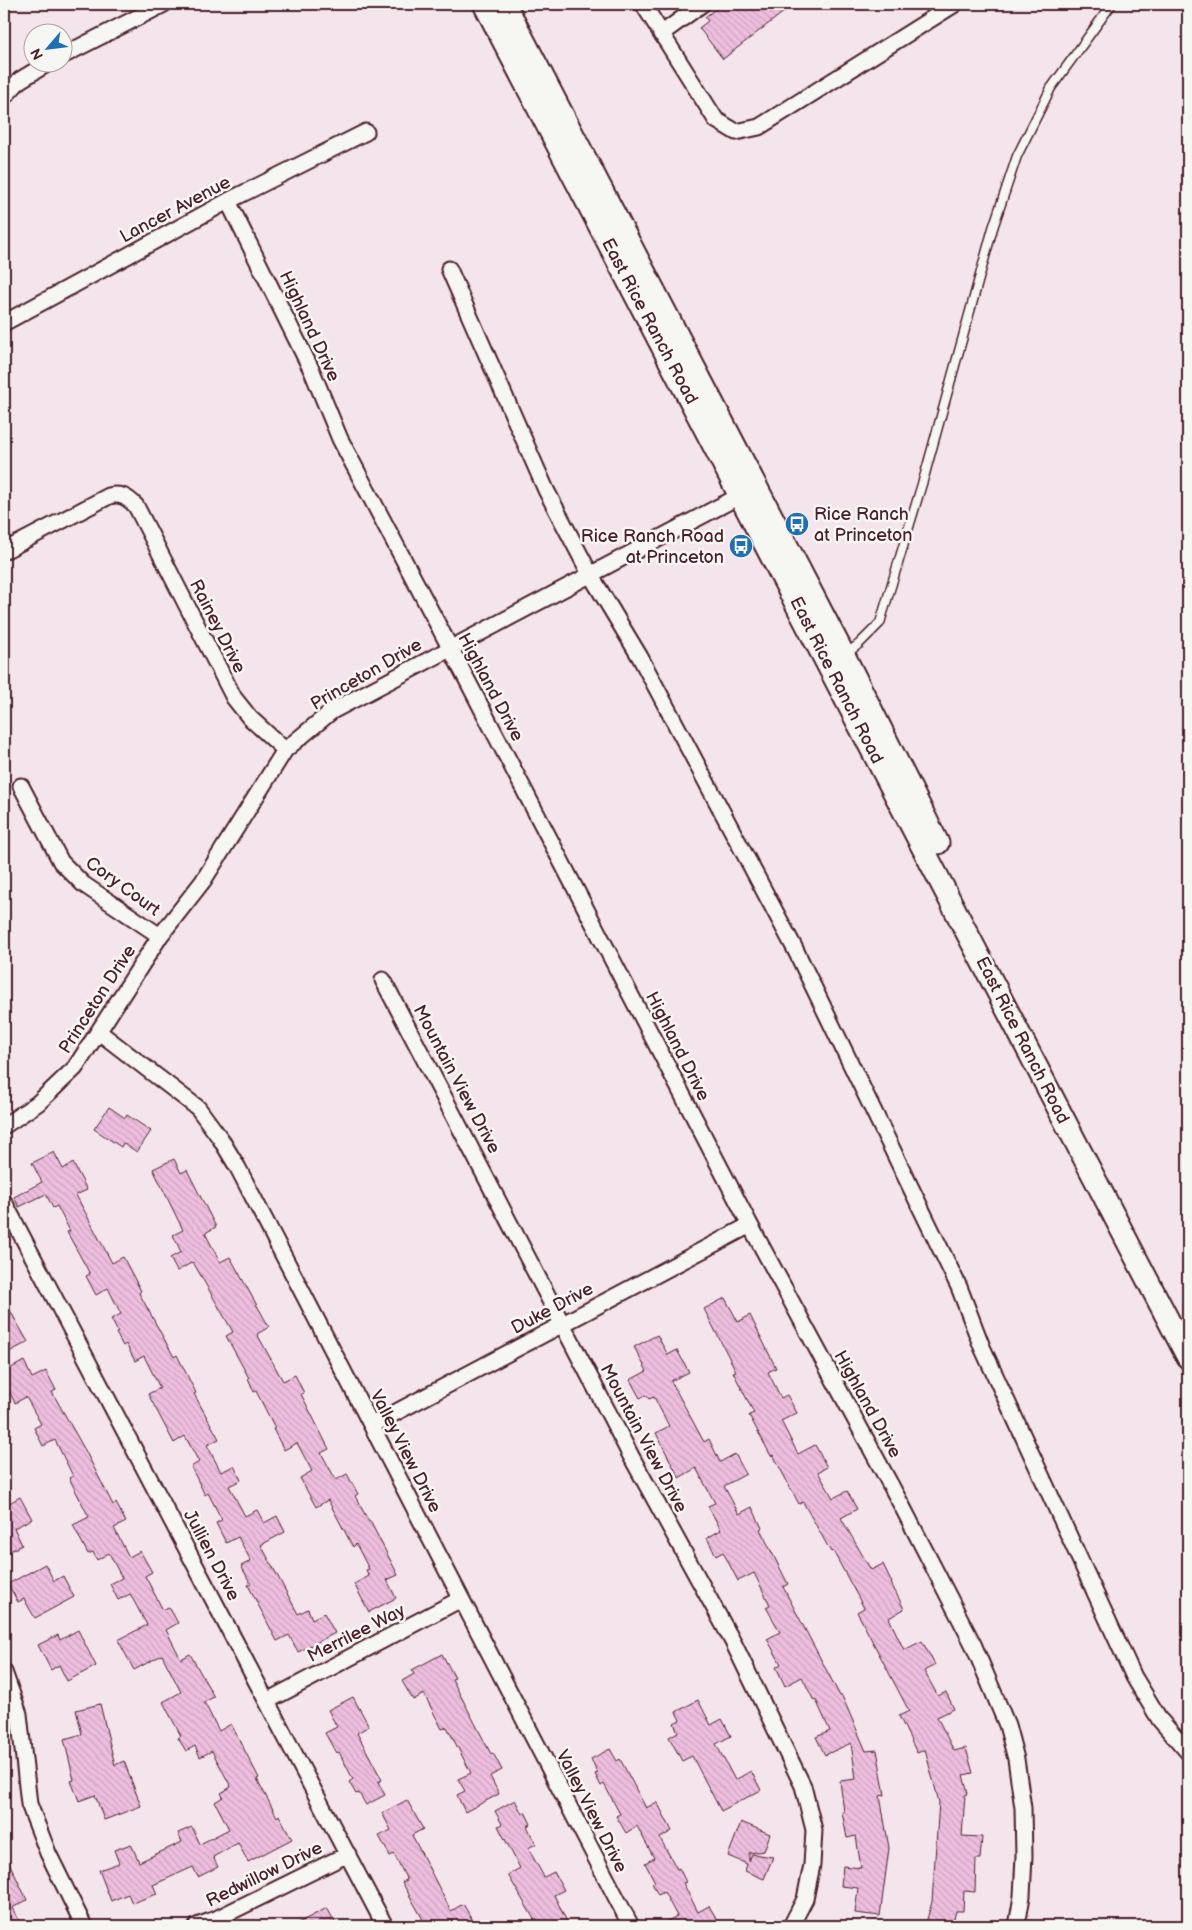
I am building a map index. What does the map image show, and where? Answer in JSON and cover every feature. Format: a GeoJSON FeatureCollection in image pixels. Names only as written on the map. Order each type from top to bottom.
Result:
{"type":"FeatureCollection","features":[{"type":"Feature","properties":{"kind":"main road","name":"East Rice Ranch Road"},"geometry":{"type":"LineString","coordinates":[[484,4],[748,491],[1188,1330]]}},
{"type":"Feature","properties":{"kind":"main road","name":"East Rice Ranch Road"},"geometry":{"type":"LineString","coordinates":[[505,4],[748,491]]}},
{"type":"Feature","properties":{"kind":"main road","name":"East Rice Ranch Road"},"geometry":{"type":"LineString","coordinates":[[836,659],[1188,1358]]}},
{"type":"Feature","properties":{"kind":"street"},"geometry":{"type":"LineString","coordinates":[[72,51],[164,4]]}},
{"type":"Feature","properties":{"kind":"street"},"geometry":{"type":"LineString","coordinates":[[643,4],[716,120],[736,132],[759,127],[955,4]]}},
{"type":"Feature","properties":{"kind":"street"},"geometry":{"type":"LineString","coordinates":[[661,34],[702,4]]}},
{"type":"Feature","properties":{"kind":"street"},"geometry":{"type":"LineString","coordinates":[[4,97],[20,80],[33,72]]}},
{"type":"Feature","properties":{"kind":"street","name":"Lancer Avenue"},"geometry":{"type":"LineString","coordinates":[[4,323],[228,201],[366,132]]}},
{"type":"Feature","properties":{"kind":"street","name":"Highland Drive"},"geometry":{"type":"LineString","coordinates":[[228,201],[312,371],[340,439],[750,1225],[916,1532],[973,1644],[1007,1725],[1016,1759],[1023,1808],[1024,1856],[1022,1896],[1017,1926]]}},
{"type":"Feature","properties":{"kind":"street"},"geometry":{"type":"LineString","coordinates":[[449,269],[546,490],[590,574],[640,657],[795,949],[958,1287],[982,1347],[1134,1677],[1160,1720],[1188,1752]]}},
{"type":"Feature","properties":{"kind":"street","name":"Princeton Drive"},"geometry":{"type":"LineString","coordinates":[[4,1126],[38,1103],[75,1068],[160,936],[203,880],[285,750],[332,711],[748,491]]}},
{"type":"Feature","properties":{"kind":"street","name":"Rainey Drive"},"geometry":{"type":"LineString","coordinates":[[4,551],[109,496],[118,494],[127,497],[136,506],[234,698],[250,718],[285,750]]}},
{"type":"Feature","properties":{"kind":"street","name":"Cory Court"},"geometry":{"type":"LineString","coordinates":[[21,786],[61,862],[83,884],[160,936]]}},
{"type":"Feature","properties":{"kind":"street","name":"Mountain View Drive"},"geometry":{"type":"LineString","coordinates":[[384,980],[632,1458],[733,1642],[803,1786],[814,1830],[812,1864],[804,1899],[791,1926]]}},
{"type":"Feature","properties":{"kind":"street","name":"Valley View Drive"},"geometry":{"type":"LineString","coordinates":[[99,1032],[198,1108],[220,1138],[238,1168],[631,1926]]}},
{"type":"Feature","properties":{"kind":"street","name":"Jullien Drive"},"geometry":{"type":"LineString","coordinates":[[4,1202],[385,1926]]}},
{"type":"Feature","properties":{"kind":"street","name":"Duke Drive"},"geometry":{"type":"LineString","coordinates":[[372,1425],[750,1225]]}},
{"type":"Feature","properties":{"kind":"street","name":"Merrilee Way"},"geometry":{"type":"LineString","coordinates":[[267,1700],[461,1600]]}},
{"type":"Feature","properties":{"kind":"street"},"geometry":{"type":"LineString","coordinates":[[4,1672],[19,1714],[29,1804],[48,1853],[84,1926]]}},
{"type":"Feature","properties":{"kind":"street","name":"Redwillow Drive"},"geometry":{"type":"LineString","coordinates":[[197,1926],[225,1915],[348,1854]]}},
{"type":"Feature","properties":{"kind":"lane"},"geometry":{"type":"LineString","coordinates":[[836,659],[859,644],[880,623],[925,474],[993,228],[1017,156],[1051,88],[1112,4]]}},
{"type":"Feature","properties":{"kind":"building"},"geometry":{"type":"Polygon","coordinates":[[[722,4],[794,4],[723,59],[699,28],[708,21],[705,17],[722,4]]]}},
{"type":"Feature","properties":{"kind":"building"},"geometry":{"type":"Polygon","coordinates":[[[109,1107],[125,1118],[127,1115],[151,1131],[137,1152],[123,1143],[121,1147],[94,1129],[109,1107]]]}},
{"type":"Feature","properties":{"kind":"building"},"geometry":{"type":"Polygon","coordinates":[[[54,1152],[63,1169],[73,1163],[87,1190],[76,1195],[112,1263],[123,1257],[141,1291],[139,1293],[174,1357],[177,1355],[196,1393],[194,1394],[219,1439],[207,1445],[221,1472],[234,1466],[241,1480],[229,1486],[245,1516],[257,1510],[264,1523],[277,1516],[285,1532],[261,1545],[298,1614],[308,1609],[312,1619],[324,1613],[335,1633],[298,1652],[289,1635],[277,1641],[248,1585],[251,1584],[241,1566],[251,1561],[238,1537],[226,1543],[216,1523],[222,1520],[208,1493],[205,1495],[191,1467],[199,1462],[185,1436],[174,1443],[148,1394],[160,1388],[144,1356],[135,1361],[126,1344],[123,1346],[116,1333],[118,1332],[111,1319],[121,1314],[108,1288],[96,1295],[86,1276],[90,1274],[67,1232],[70,1231],[57,1206],[53,1208],[46,1194],[19,1207],[14,1197],[42,1182],[32,1163],[54,1152]]]}},
{"type":"Feature","properties":{"kind":"building"},"geometry":{"type":"Polygon","coordinates":[[[174,1159],[181,1173],[187,1170],[216,1227],[205,1233],[220,1262],[230,1257],[269,1327],[257,1334],[283,1381],[295,1375],[304,1393],[301,1394],[329,1449],[321,1453],[336,1480],[347,1474],[358,1494],[355,1496],[398,1575],[387,1580],[396,1598],[369,1612],[354,1584],[369,1576],[366,1570],[369,1569],[356,1544],[353,1547],[328,1500],[316,1507],[300,1478],[312,1471],[297,1443],[284,1450],[273,1429],[275,1428],[256,1391],[254,1392],[249,1378],[226,1336],[233,1332],[193,1262],[177,1271],[170,1258],[181,1252],[173,1235],[183,1230],[153,1169],[174,1159]]]}},
{"type":"Feature","properties":{"kind":"building"},"geometry":{"type":"Polygon","coordinates":[[[725,1298],[738,1322],[750,1315],[776,1368],[768,1372],[781,1398],[787,1395],[797,1413],[781,1421],[798,1454],[815,1445],[827,1467],[818,1472],[833,1498],[847,1491],[857,1509],[841,1518],[871,1570],[883,1564],[904,1609],[889,1618],[904,1650],[922,1641],[935,1665],[924,1671],[938,1696],[946,1692],[954,1709],[937,1717],[954,1751],[966,1748],[973,1773],[963,1775],[968,1794],[965,1795],[962,1836],[982,1837],[980,1859],[976,1859],[975,1892],[964,1891],[963,1911],[956,1911],[952,1926],[925,1926],[932,1902],[939,1802],[925,1750],[917,1753],[899,1716],[909,1711],[857,1612],[864,1608],[833,1551],[831,1552],[803,1502],[799,1504],[749,1415],[754,1413],[733,1372],[736,1371],[704,1309],[725,1298]]]}},
{"type":"Feature","properties":{"kind":"building"},"geometry":{"type":"Polygon","coordinates":[[[4,1300],[28,1342],[9,1352],[4,1344],[4,1300]]]}},
{"type":"Feature","properties":{"kind":"building"},"geometry":{"type":"Polygon","coordinates":[[[657,1335],[668,1355],[677,1350],[689,1372],[671,1381],[704,1442],[709,1439],[720,1462],[735,1454],[746,1474],[724,1486],[739,1514],[752,1507],[762,1528],[760,1529],[788,1584],[783,1587],[840,1696],[842,1696],[866,1751],[877,1750],[885,1795],[880,1796],[889,1848],[880,1916],[855,1913],[858,1888],[841,1886],[843,1866],[861,1868],[856,1836],[847,1838],[842,1812],[844,1812],[840,1781],[856,1779],[851,1743],[825,1755],[816,1737],[830,1731],[816,1700],[814,1701],[802,1677],[785,1686],[776,1667],[781,1664],[767,1639],[780,1632],[766,1607],[770,1605],[754,1573],[738,1581],[723,1552],[716,1556],[707,1538],[721,1530],[708,1506],[715,1503],[696,1468],[679,1478],[656,1433],[669,1426],[654,1397],[649,1399],[646,1395],[640,1398],[630,1380],[647,1371],[634,1347],[657,1335]]]}},
{"type":"Feature","properties":{"kind":"building"},"geometry":{"type":"Polygon","coordinates":[[[24,1361],[32,1378],[46,1371],[56,1390],[52,1392],[113,1505],[116,1503],[126,1522],[114,1528],[129,1557],[140,1551],[152,1572],[145,1576],[163,1610],[169,1607],[178,1623],[166,1630],[181,1659],[190,1654],[214,1697],[204,1702],[219,1731],[231,1724],[277,1817],[279,1815],[292,1839],[248,1862],[238,1843],[213,1857],[218,1867],[198,1877],[193,1867],[153,1885],[157,1894],[132,1903],[128,1894],[111,1901],[99,1870],[119,1863],[114,1850],[131,1844],[139,1862],[182,1842],[178,1833],[192,1827],[200,1844],[229,1829],[215,1802],[223,1797],[221,1793],[231,1787],[212,1751],[200,1757],[195,1746],[186,1751],[178,1738],[181,1736],[163,1702],[181,1692],[162,1655],[134,1670],[118,1640],[147,1625],[130,1594],[118,1600],[110,1584],[122,1578],[109,1553],[97,1560],[93,1552],[88,1554],[73,1525],[89,1517],[69,1478],[73,1476],[55,1440],[43,1446],[34,1428],[41,1424],[26,1397],[15,1403],[4,1381],[4,1372],[24,1361]]]}},
{"type":"Feature","properties":{"kind":"building"},"geometry":{"type":"Polygon","coordinates":[[[20,1497],[32,1519],[14,1528],[22,1545],[4,1554],[4,1506],[20,1497]]]}},
{"type":"Feature","properties":{"kind":"building"},"geometry":{"type":"Polygon","coordinates":[[[45,1564],[54,1581],[63,1576],[74,1597],[35,1618],[24,1599],[18,1602],[8,1584],[45,1564]]]}},
{"type":"Feature","properties":{"kind":"building"},"geometry":{"type":"Polygon","coordinates":[[[78,1630],[96,1666],[67,1681],[59,1665],[51,1670],[38,1645],[58,1635],[60,1640],[78,1630]]]}},
{"type":"Feature","properties":{"kind":"building"},"geometry":{"type":"Polygon","coordinates":[[[442,1654],[455,1678],[452,1679],[491,1754],[493,1753],[502,1770],[490,1776],[499,1794],[465,1812],[457,1795],[465,1791],[458,1779],[471,1773],[447,1727],[442,1729],[424,1694],[413,1700],[402,1681],[414,1674],[412,1670],[442,1654]]]}},
{"type":"Feature","properties":{"kind":"building"},"geometry":{"type":"Polygon","coordinates":[[[353,1697],[369,1726],[357,1733],[382,1780],[378,1782],[385,1795],[366,1805],[359,1793],[356,1794],[349,1782],[353,1779],[339,1752],[336,1753],[325,1733],[337,1727],[328,1710],[353,1697]]]}},
{"type":"Feature","properties":{"kind":"building"},"geometry":{"type":"Polygon","coordinates":[[[698,1700],[711,1725],[722,1719],[731,1736],[716,1744],[735,1780],[751,1771],[761,1790],[721,1811],[692,1756],[682,1761],[669,1737],[678,1732],[674,1723],[680,1720],[676,1712],[698,1700]]]}},
{"type":"Feature","properties":{"kind":"building"},"geometry":{"type":"Polygon","coordinates":[[[100,1704],[115,1765],[124,1761],[141,1806],[104,1820],[95,1795],[79,1801],[71,1781],[74,1780],[64,1739],[82,1734],[76,1710],[100,1704]]]}},
{"type":"Feature","properties":{"kind":"building"},"geometry":{"type":"Polygon","coordinates":[[[610,1749],[617,1761],[620,1759],[646,1808],[657,1802],[672,1831],[660,1838],[677,1869],[679,1868],[686,1882],[683,1883],[698,1912],[709,1906],[721,1926],[658,1926],[677,1916],[664,1892],[658,1895],[652,1883],[655,1882],[645,1863],[654,1858],[637,1826],[626,1833],[616,1816],[620,1814],[604,1784],[601,1786],[595,1774],[598,1773],[591,1759],[610,1749]]]}},
{"type":"Feature","properties":{"kind":"building"},"geometry":{"type":"Polygon","coordinates":[[[407,1800],[423,1829],[412,1835],[451,1911],[463,1904],[476,1926],[423,1926],[426,1925],[402,1882],[407,1880],[394,1854],[390,1856],[379,1836],[391,1830],[382,1813],[407,1800]]]}},
{"type":"Feature","properties":{"kind":"building"},"geometry":{"type":"Polygon","coordinates":[[[515,1800],[522,1814],[525,1812],[531,1824],[527,1826],[536,1844],[528,1848],[544,1877],[554,1872],[564,1890],[554,1895],[569,1926],[538,1926],[508,1875],[520,1868],[498,1826],[502,1824],[495,1811],[515,1800]]]}},
{"type":"Feature","properties":{"kind":"building"},"geometry":{"type":"Polygon","coordinates":[[[741,1822],[770,1834],[764,1851],[749,1853],[749,1861],[752,1854],[773,1857],[764,1879],[745,1871],[747,1864],[728,1856],[741,1822]]]}},
{"type":"Feature","properties":{"kind":"building"},"geometry":{"type":"Polygon","coordinates":[[[4,1852],[27,1900],[12,1908],[22,1926],[4,1926],[4,1852]]]}},
{"type":"Feature","properties":{"kind":"building"},"geometry":{"type":"Polygon","coordinates":[[[327,1908],[337,1926],[292,1926],[327,1908]]]}},
{"type":"Feature","properties":{"kind":"place","name":"Rice Ranch at Princeton"},"geometry":{"type":"Point","coordinates":[797,524]}},
{"type":"Feature","properties":{"kind":"place","name":"Rice Ranch Road at Princeton"},"geometry":{"type":"Point","coordinates":[741,546]}}]}
